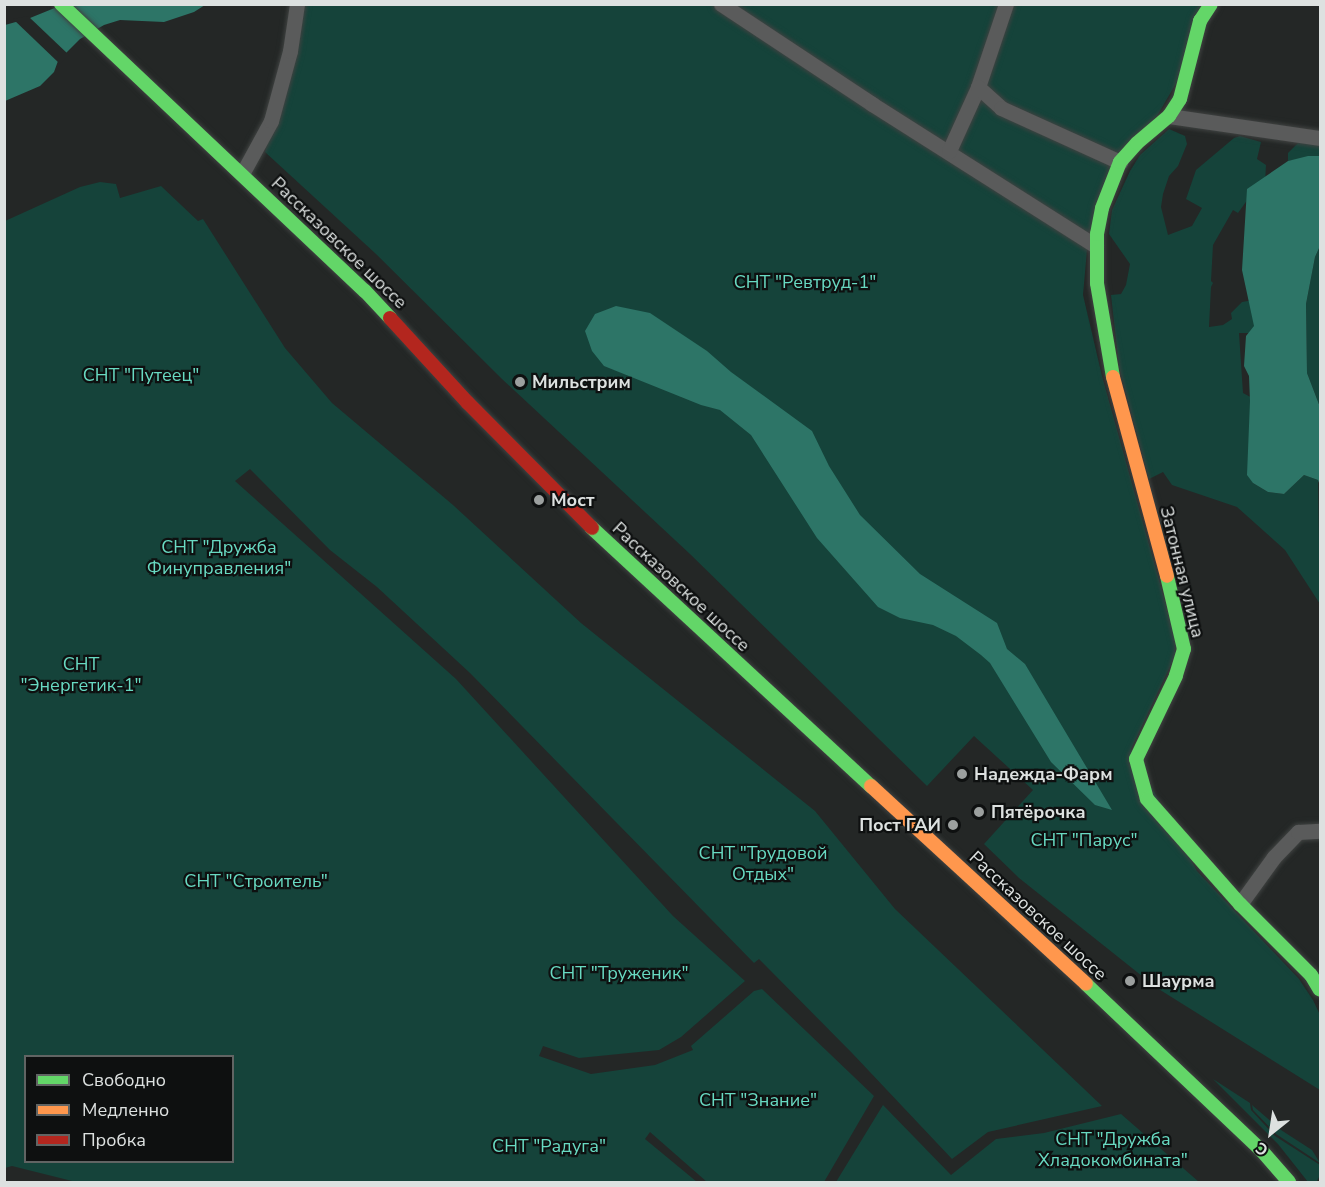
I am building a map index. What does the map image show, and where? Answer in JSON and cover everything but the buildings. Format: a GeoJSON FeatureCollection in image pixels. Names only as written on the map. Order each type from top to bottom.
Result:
{"type":"FeatureCollection","features":[{"type":"Feature","properties":{"kind":"main road","name":"Рассказовское шоссе"},"geometry":{"type":"LineString","coordinates":[[61,4],[365,291],[468,403],[569,507],[1170,1062],[1262,1151],[1289,1182]]}},
{"type":"Feature","properties":{"kind":"main road"},"geometry":{"type":"LineString","coordinates":[[1169,116],[1180,99],[1200,21],[1211,4]]}},
{"type":"Feature","properties":{"kind":"main road","name":"Затонная улица"},"geometry":{"type":"LineString","coordinates":[[1169,116],[1137,142],[1120,162],[1102,208],[1096,246],[1100,311],[1108,360],[1179,619],[1184,649],[1176,676],[1141,746],[1136,759],[1137,770],[1147,799],[1240,904],[1311,975],[1320,990]]}},
{"type":"Feature","properties":{"kind":"street"},"geometry":{"type":"LineString","coordinates":[[242,174],[271,121],[290,51],[297,4]]}},
{"type":"Feature","properties":{"kind":"street"},"geometry":{"type":"LineString","coordinates":[[721,4],[872,104],[1096,246]]}},
{"type":"Feature","properties":{"kind":"street"},"geometry":{"type":"LineString","coordinates":[[949,151],[978,87],[1006,4]]}},
{"type":"Feature","properties":{"kind":"street"},"geometry":{"type":"LineString","coordinates":[[978,87],[1001,108],[1120,162]]}},
{"type":"Feature","properties":{"kind":"street"},"geometry":{"type":"LineString","coordinates":[[1169,116],[1320,138]]}},
{"type":"Feature","properties":{"kind":"street"},"geometry":{"type":"LineString","coordinates":[[1240,904],[1274,857],[1298,832],[1320,831]]}},
{"type":"Feature","properties":{"kind":"green space","name":"СНТ \"Ревтруд-1\""},"geometry":{"type":"Polygon","coordinates":[[[295,5],[1202,5],[1178,80],[1157,116],[1120,152],[1087,250],[1083,295],[1102,376],[1176,641],[1175,656],[1131,749],[1197,871],[1299,979],[1313,1000],[1320,1015],[1320,1090],[1157,988],[1019,878],[984,844],[1033,790],[974,736],[927,786],[690,554],[502,379],[376,254],[265,152],[292,32],[295,5]]]}},
{"type":"Feature","properties":{"kind":"green space"},"geometry":{"type":"Polygon","coordinates":[[[1169,129],[1185,136],[1187,144],[1178,166],[1169,176],[1163,194],[1161,207],[1168,235],[1192,226],[1202,208],[1186,199],[1196,170],[1234,138],[1240,136],[1261,142],[1257,159],[1266,165],[1265,183],[1253,192],[1238,213],[1233,210],[1213,245],[1211,281],[1213,283],[1209,327],[1223,325],[1232,319],[1231,313],[1242,302],[1259,299],[1259,333],[1239,333],[1243,393],[1256,400],[1253,483],[1268,492],[1284,494],[1304,475],[1318,480],[1320,604],[1285,550],[1237,507],[1172,485],[1163,472],[1149,479],[1119,367],[1111,295],[1121,294],[1126,285],[1130,264],[1109,234],[1112,210],[1130,171],[1140,155],[1169,129]]]}},
{"type":"Feature","properties":{"kind":"green space"},"geometry":{"type":"Polygon","coordinates":[[[1300,141],[1320,145],[1320,156],[1288,161],[1288,153],[1300,141]]]}},
{"type":"Feature","properties":{"kind":"green space"},"geometry":{"type":"Polygon","coordinates":[[[100,182],[116,184],[120,198],[161,186],[198,221],[203,219],[285,348],[332,403],[453,505],[581,623],[815,811],[895,909],[1102,1106],[988,1132],[952,1159],[759,959],[754,963],[470,673],[377,587],[330,550],[250,469],[235,481],[456,679],[673,916],[745,981],[681,1037],[659,1050],[579,1058],[543,1046],[539,1056],[591,1074],[655,1065],[693,1050],[691,1046],[754,991],[762,989],[874,1096],[824,1182],[707,1182],[650,1132],[645,1139],[697,1182],[76,1182],[12,1166],[5,1168],[5,221],[80,187],[100,182]]]}},
{"type":"Feature","properties":{"kind":"green space"},"geometry":{"type":"Polygon","coordinates":[[[1320,246],[1320,407],[1307,373],[1306,304],[1315,257],[1320,246]]]}},
{"type":"Feature","properties":{"kind":"green space"},"geometry":{"type":"Polygon","coordinates":[[[1213,1079],[1250,1103],[1251,1110],[1275,1136],[1320,1165],[1320,1175],[1317,1181],[1308,1182],[1278,1144],[1213,1079]]]}},
{"type":"Feature","properties":{"kind":"green space","name":"СНТ \"Дружба Хладокомбината\""},"geometry":{"type":"Polygon","coordinates":[[[883,1105],[951,1175],[996,1139],[1044,1133],[1121,1114],[1199,1182],[836,1182],[883,1105]]]}},
{"type":"Feature","properties":{"kind":"green space"},"geometry":{"type":"Polygon","coordinates":[[[1252,1105],[1281,1130],[1312,1150],[1320,1163],[1276,1134],[1253,1110],[1252,1105]]]}},
{"type":"Feature","properties":{"kind":"shaded area"},"geometry":{"type":"Polygon","coordinates":[[[62,5],[205,5],[194,12],[164,22],[120,20],[104,25],[80,39],[58,61],[54,72],[40,86],[5,101],[5,25],[62,5]]]}},
{"type":"Feature","properties":{"kind":"shaded area"},"geometry":{"type":"Polygon","coordinates":[[[1308,156],[1320,156],[1320,246],[1315,257],[1306,304],[1307,373],[1320,407],[1320,486],[1318,480],[1304,475],[1284,494],[1268,492],[1253,483],[1247,475],[1250,401],[1249,376],[1244,366],[1246,336],[1254,326],[1242,270],[1247,189],[1288,161],[1308,156]]]}},
{"type":"Feature","properties":{"kind":"shaded area"},"geometry":{"type":"Polygon","coordinates":[[[616,306],[650,313],[707,351],[731,372],[812,431],[829,466],[860,515],[920,574],[997,623],[1007,649],[1025,664],[1112,810],[1095,805],[1051,762],[990,663],[981,655],[956,636],[933,625],[900,618],[878,607],[817,538],[751,435],[720,410],[701,405],[604,366],[592,351],[585,331],[595,314],[616,306]]]}},
{"type":"Feature","properties":{"kind":"pier"},"geometry":{"type":"Polygon","coordinates":[[[28,16],[69,55],[60,64],[13,19],[28,16]]]}},
{"type":"Feature","properties":{"kind":"traffic: fast"},"geometry":{"type":"LineString","coordinates":[[61,4],[365,291],[390,318]]}},
{"type":"Feature","properties":{"kind":"traffic: fast"},"geometry":{"type":"LineString","coordinates":[[1113,377],[1097,283],[1097,234],[1102,208],[1120,162],[1137,143],[1169,116],[1180,99],[1200,21],[1211,4]]}},
{"type":"Feature","properties":{"kind":"traffic: fast"},"geometry":{"type":"LineString","coordinates":[[592,528],[871,786]]}},
{"type":"Feature","properties":{"kind":"traffic: fast"},"geometry":{"type":"LineString","coordinates":[[1167,576],[1184,649],[1176,676],[1136,759],[1147,799],[1240,904],[1311,975],[1320,990]]}},
{"type":"Feature","properties":{"kind":"traffic: fast"},"geometry":{"type":"LineString","coordinates":[[1086,984],[1262,1151],[1289,1182]]}},
{"type":"Feature","properties":{"kind":"traffic: slow"},"geometry":{"type":"LineString","coordinates":[[1113,377],[1167,576]]}},
{"type":"Feature","properties":{"kind":"traffic: slow"},"geometry":{"type":"LineString","coordinates":[[871,786],[1086,984]]}},
{"type":"Feature","properties":{"kind":"traffic: jam"},"geometry":{"type":"LineString","coordinates":[[390,318],[468,403],[592,528]]}},
{"type":"Feature","properties":{"kind":"place","name":"Мильстрим"},"geometry":{"type":"Point","coordinates":[520,382]}},
{"type":"Feature","properties":{"kind":"place","name":"Мост"},"geometry":{"type":"Point","coordinates":[539,500]}},
{"type":"Feature","properties":{"kind":"place","name":"Надежда-Фарм"},"geometry":{"type":"Point","coordinates":[962,774]}},
{"type":"Feature","properties":{"kind":"place","name":"Пятёрочка"},"geometry":{"type":"Point","coordinates":[979,812]}},
{"type":"Feature","properties":{"kind":"place","name":"Пост ГАИ"},"geometry":{"type":"Point","coordinates":[953,825]}},
{"type":"Feature","properties":{"kind":"place","name":"Шаурма"},"geometry":{"type":"Point","coordinates":[1130,981]}},
{"type":"Feature","properties":{"kind":"park label","name":"СНТ \"Путеец\""},"geometry":{"type":"Point","coordinates":[141,375]}},
{"type":"Feature","properties":{"kind":"park label","name":"СНТ \"Дружба Финуправления\""},"geometry":{"type":"Point","coordinates":[219,558]}},
{"type":"Feature","properties":{"kind":"park label","name":"СНТ \"Энергетик-1\""},"geometry":{"type":"Point","coordinates":[81,675]}},
{"type":"Feature","properties":{"kind":"park label","name":"СНТ \"Парус\""},"geometry":{"type":"Point","coordinates":[1084,840]}},
{"type":"Feature","properties":{"kind":"park label","name":"СНТ \"Трудовой Отдых\""},"geometry":{"type":"Point","coordinates":[763,864]}},
{"type":"Feature","properties":{"kind":"park label","name":"СНТ \"Строитель\""},"geometry":{"type":"Point","coordinates":[256,881]}},
{"type":"Feature","properties":{"kind":"park label","name":"СНТ \"Труженик\""},"geometry":{"type":"Point","coordinates":[619,973]}},
{"type":"Feature","properties":{"kind":"park label","name":"СНТ \"Знание\""},"geometry":{"type":"Point","coordinates":[758,1100]}},
{"type":"Feature","properties":{"kind":"park label","name":"СНТ \"Радуга\""},"geometry":{"type":"Point","coordinates":[549,1146]}}]}
